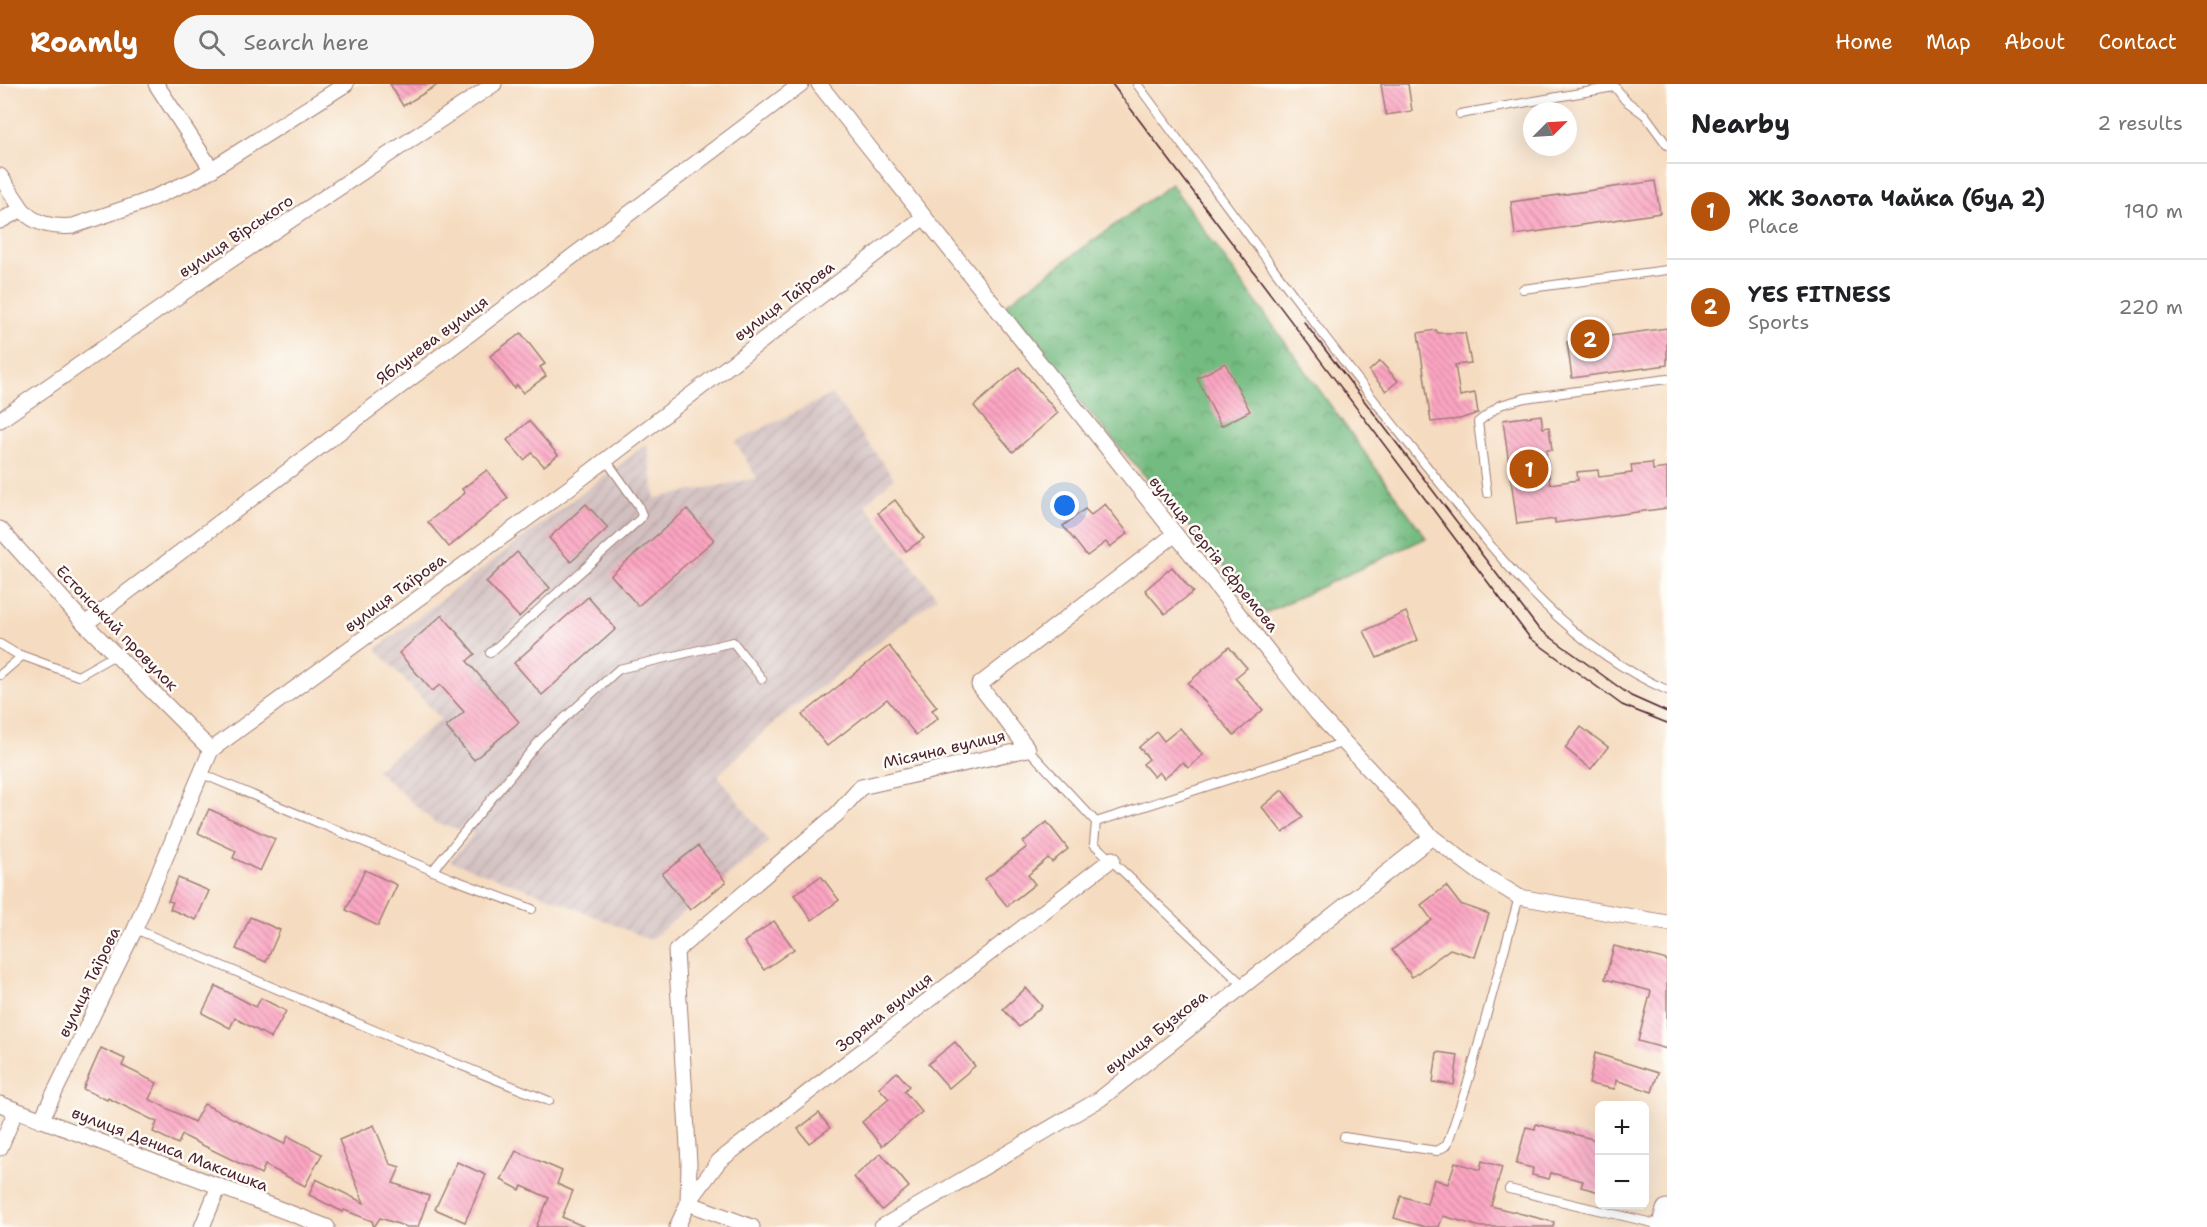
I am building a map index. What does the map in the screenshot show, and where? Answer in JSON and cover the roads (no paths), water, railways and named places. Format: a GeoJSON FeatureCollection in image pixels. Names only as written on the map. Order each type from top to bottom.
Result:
{"type":"FeatureCollection","features":[{"type":"Feature","properties":{"kind":"street"},"geometry":{"type":"LineString","coordinates":[[156,84],[212,170]]}},
{"type":"Feature","properties":{"kind":"street"},"geometry":{"type":"LineString","coordinates":[[0,176],[27,216],[40,222],[62,227],[73,226],[141,203],[212,170],[346,84]]}},
{"type":"Feature","properties":{"kind":"street","name":"вулиця Вірського"},"geometry":{"type":"LineString","coordinates":[[0,420],[213,272],[494,84]]}},
{"type":"Feature","properties":{"kind":"street","name":"Яблунева вулиця"},"geometry":{"type":"LineString","coordinates":[[86,624],[801,84]]}},
{"type":"Feature","properties":{"kind":"street","name":"вулиця Сергія Єфремова"},"geometry":{"type":"LineString","coordinates":[[819,84],[1174,535],[1342,743],[1432,837],[1480,873],[1519,897],[1667,923]]}},
{"type":"Feature","properties":{"kind":"street"},"geometry":{"type":"LineString","coordinates":[[0,221],[22,208]]}},
{"type":"Feature","properties":{"kind":"street","name":"вулиця Таїрова"},"geometry":{"type":"LineString","coordinates":[[41,1120],[135,929],[200,773],[212,750],[606,460],[924,217]]}},
{"type":"Feature","properties":{"kind":"street","name":"Естонський провулок"},"geometry":{"type":"LineString","coordinates":[[0,529],[86,624],[212,750]]}},
{"type":"Feature","properties":{"kind":"street","name":"Місячна вулиця"},"geometry":{"type":"LineString","coordinates":[[688,1203],[689,1163],[676,951],[837,814],[861,787],[1028,749],[979,685],[1174,535]]}},
{"type":"Feature","properties":{"kind":"street","name":"вулиця Бузкова"},"geometry":{"type":"LineString","coordinates":[[882,1227],[1100,1100],[1432,837]]}},
{"type":"Feature","properties":{"kind":"street","name":"Зоряна вулиця"},"geometry":{"type":"LineString","coordinates":[[688,1203],[719,1161],[1112,859]]}},
{"type":"Feature","properties":{"kind":"street","name":"вулиця Дениса Максишка"},"geometry":{"type":"LineString","coordinates":[[0,1104],[327,1227]]}},
{"type":"Feature","properties":{"kind":"street"},"geometry":{"type":"LineString","coordinates":[[2,1140],[16,1110]]}},
{"type":"Feature","properties":{"kind":"street"},"geometry":{"type":"LineString","coordinates":[[202,1227],[219,1186]]}},
{"type":"Feature","properties":{"kind":"street"},"geometry":{"type":"LineString","coordinates":[[677,1227],[688,1203],[752,1227]]}},
{"type":"Feature","properties":{"kind":"lane"},"geometry":{"type":"LineString","coordinates":[[1137,84],[1347,366],[1507,565],[1542,604],[1576,634],[1611,659],[1667,690]]}},
{"type":"Feature","properties":{"kind":"lane"},"geometry":{"type":"LineString","coordinates":[[1460,114],[1613,85],[1625,100],[1645,115],[1667,145]]}},
{"type":"Feature","properties":{"kind":"lane"},"geometry":{"type":"LineString","coordinates":[[1523,289],[1667,270]]}},
{"type":"Feature","properties":{"kind":"lane"},"geometry":{"type":"LineString","coordinates":[[1487,494],[1478,423],[1500,405],[1525,398],[1667,379]]}},
{"type":"Feature","properties":{"kind":"lane"},"geometry":{"type":"LineString","coordinates":[[490,652],[640,519],[642,515],[639,505],[606,460]]}},
{"type":"Feature","properties":{"kind":"lane"},"geometry":{"type":"LineString","coordinates":[[432,871],[541,739],[620,669],[733,642],[762,679]]}},
{"type":"Feature","properties":{"kind":"lane"},"geometry":{"type":"LineString","coordinates":[[0,644],[22,656],[78,676],[116,655]]}},
{"type":"Feature","properties":{"kind":"lane"},"geometry":{"type":"LineString","coordinates":[[0,675],[22,656]]}},
{"type":"Feature","properties":{"kind":"lane"},"geometry":{"type":"LineString","coordinates":[[1096,822],[1342,743]]}},
{"type":"Feature","properties":{"kind":"lane"},"geometry":{"type":"LineString","coordinates":[[1028,749],[1096,822],[1094,844],[1244,986]]}},
{"type":"Feature","properties":{"kind":"lane"},"geometry":{"type":"LineString","coordinates":[[200,773],[432,871],[532,909]]}},
{"type":"Feature","properties":{"kind":"lane"},"geometry":{"type":"LineString","coordinates":[[1344,1137],[1437,1151],[1447,1145],[1468,1082],[1519,897]]}},
{"type":"Feature","properties":{"kind":"lane"},"geometry":{"type":"LineString","coordinates":[[135,929],[549,1101]]}},
{"type":"Feature","properties":{"kind":"lane"},"geometry":{"type":"LineString","coordinates":[[1509,1189],[1664,1221]]}},
{"type":"Feature","properties":{"kind":"tram line"},"geometry":{"type":"LineString","coordinates":[[1112,84],[1530,638],[1622,705],[1667,723]]}},
{"type":"Feature","properties":{"kind":"tram line"},"geometry":{"type":"LineString","coordinates":[[1304,322],[1538,628],[1631,696],[1667,712]]}},
{"type":"Feature","properties":{"kind":"place","name":"YES FITNESS"},"geometry":{"type":"Point","coordinates":[1590,339]}},
{"type":"Feature","properties":{"kind":"place","name":"ЖК Золота Чайка (буд 2)"},"geometry":{"type":"Point","coordinates":[1529,469]}}]}
